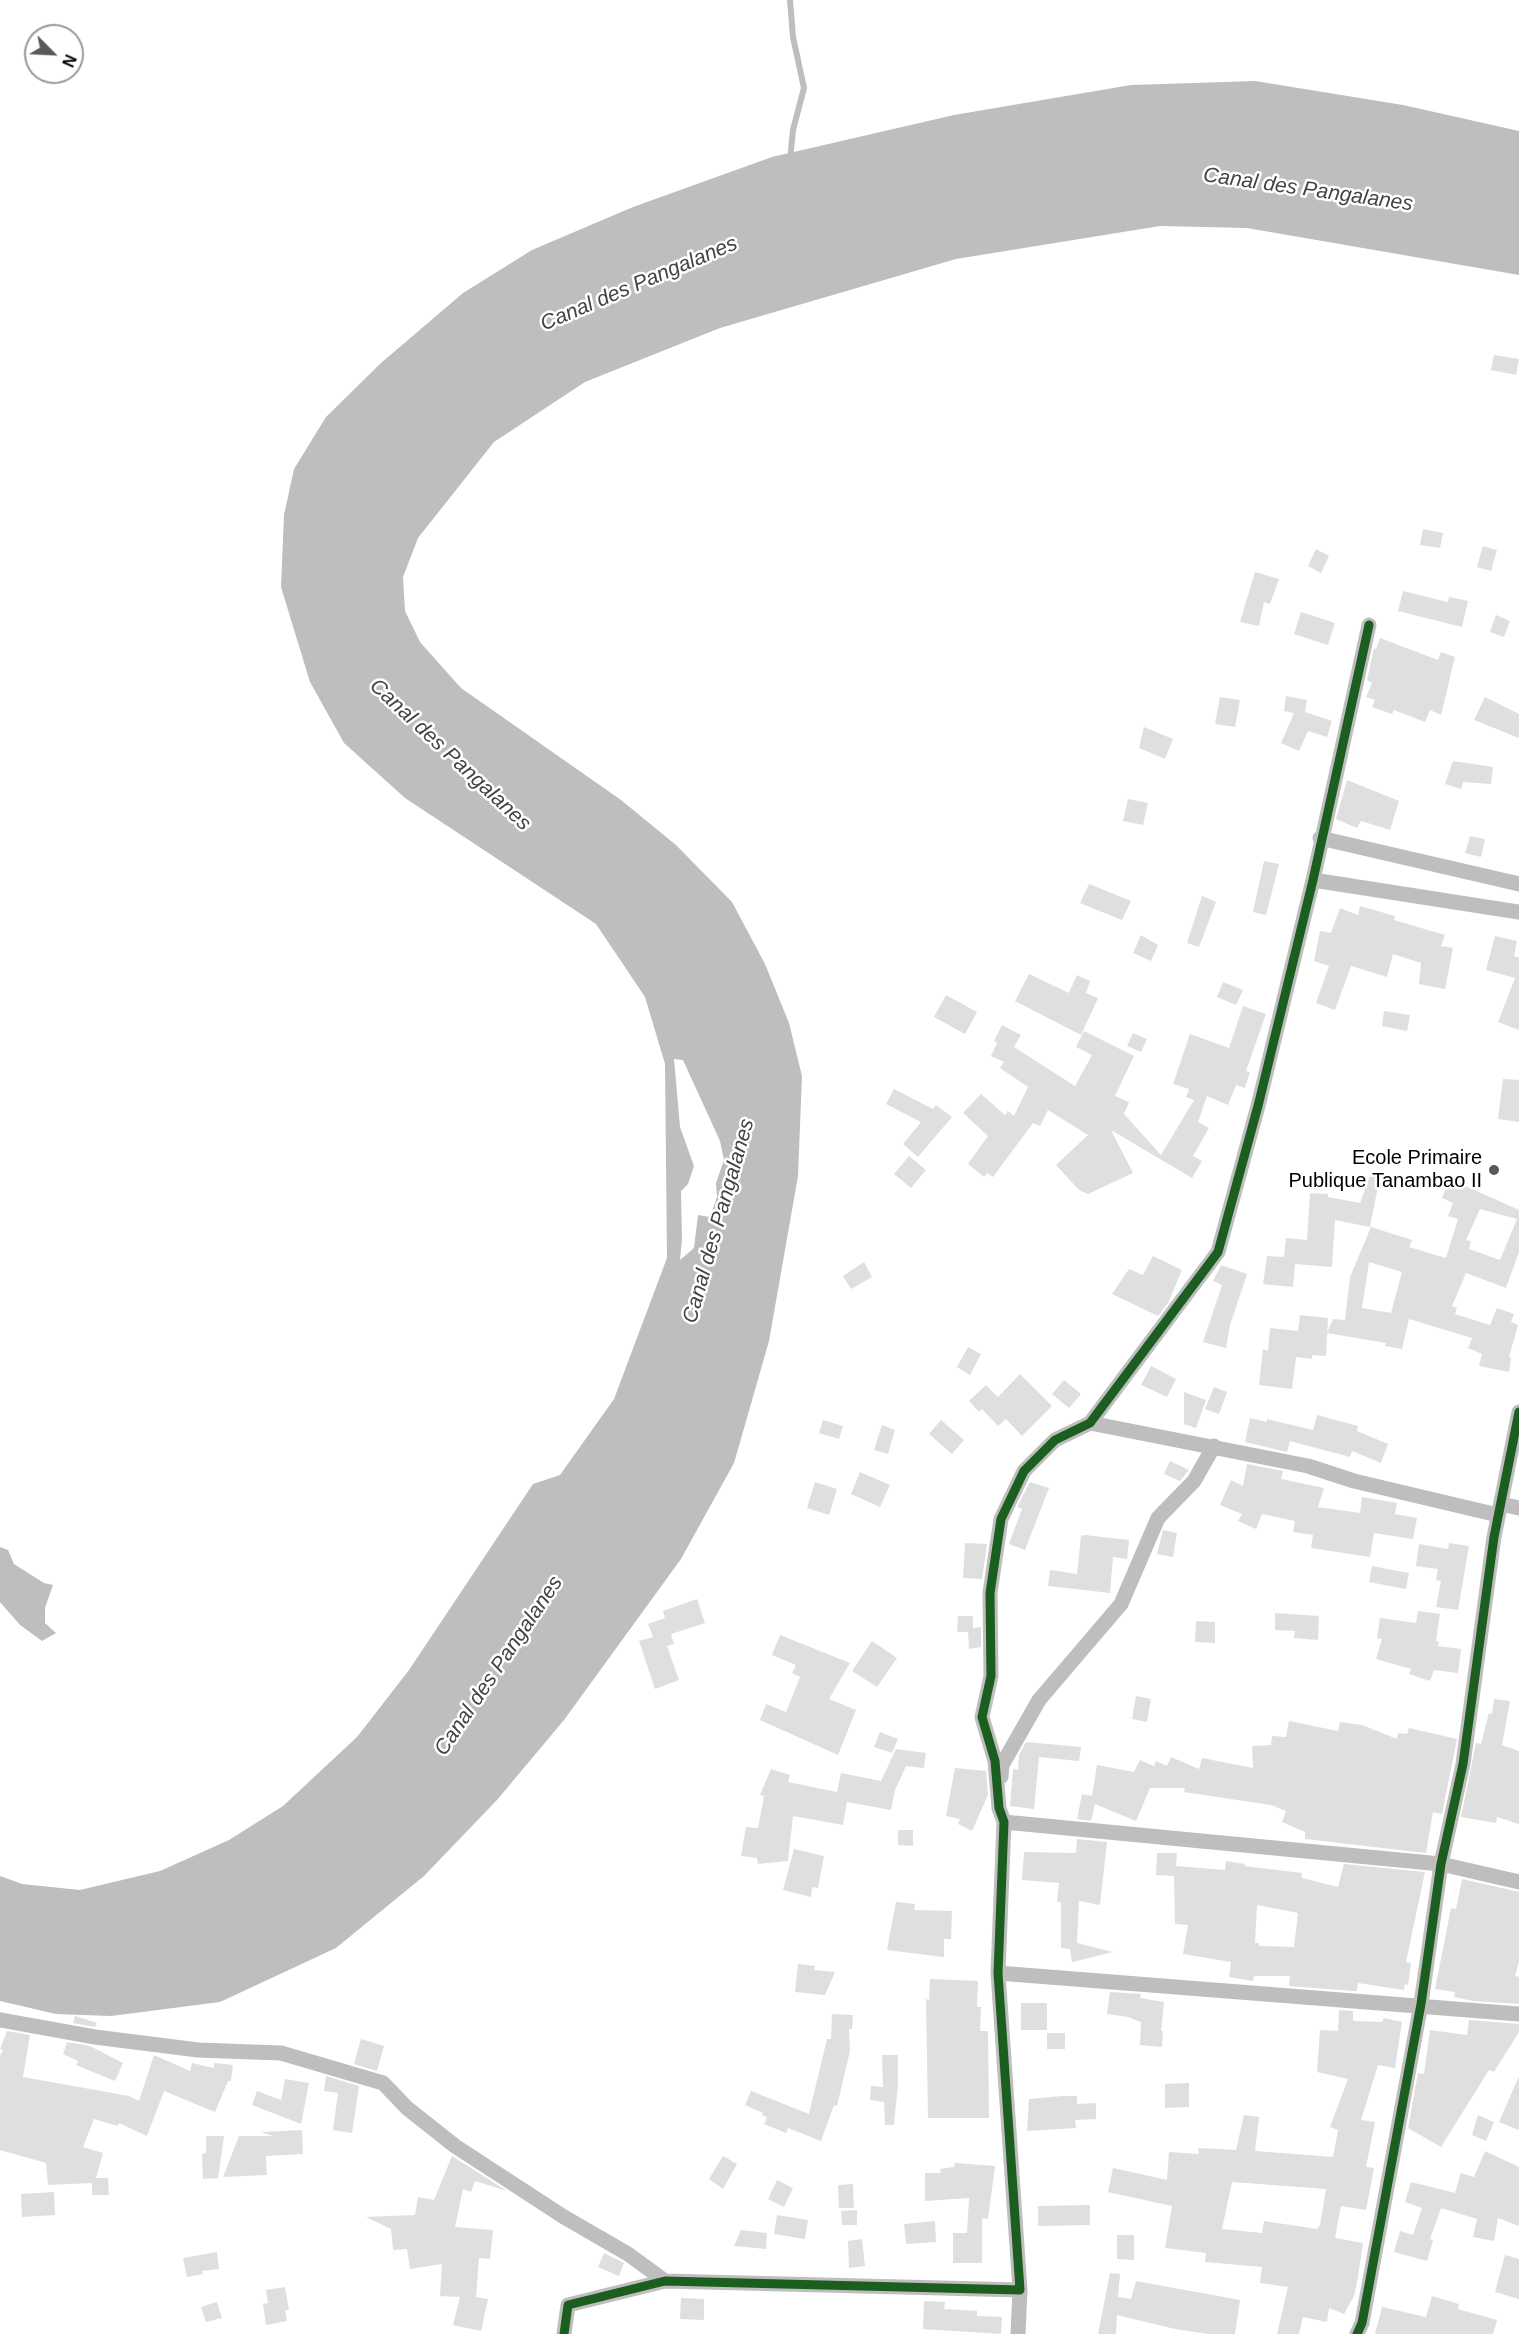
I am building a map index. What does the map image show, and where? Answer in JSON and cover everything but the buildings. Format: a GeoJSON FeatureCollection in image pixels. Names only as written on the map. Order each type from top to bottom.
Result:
{"type":"FeatureCollection","features":[{"type":"Feature","properties":{"kind":"street"},"geometry":{"type":"LineString","coordinates":[[1001,1815],[995,1761],[982,1717],[991,1676],[990,1593],[1001,1519],[1024,1471],[1055,1440],[1090,1423],[1218,1252],[1258,1106],[1313,880],[1320,838],[1369,625]]}},
{"type":"Feature","properties":{"kind":"street"},"geometry":{"type":"LineString","coordinates":[[1320,838],[1519,884]]}},
{"type":"Feature","properties":{"kind":"street"},"geometry":{"type":"LineString","coordinates":[[1313,880],[1519,912]]}},
{"type":"Feature","properties":{"kind":"street"},"geometry":{"type":"LineString","coordinates":[[1356,2334],[1362,2323],[1421,2004],[1441,1864],[1463,1764],[1500,1510],[1519,1412]]}},
{"type":"Feature","properties":{"kind":"street"},"geometry":{"type":"LineString","coordinates":[[1090,1423],[1214,1446],[1308,1466],[1354,1481],[1500,1510],[1519,1508]]}},
{"type":"Feature","properties":{"kind":"street"},"geometry":{"type":"LineString","coordinates":[[1018,2334],[1020,2290],[998,1973],[1002,1765],[1039,1700],[1121,1604],[1158,1518],[1194,1481],[1214,1446]]}},
{"type":"Feature","properties":{"kind":"street"},"geometry":{"type":"LineString","coordinates":[[1001,1815],[1441,1864],[1519,1882]]}},
{"type":"Feature","properties":{"kind":"street"},"geometry":{"type":"LineString","coordinates":[[998,1973],[1421,2004],[1519,2014]]}},
{"type":"Feature","properties":{"kind":"street"},"geometry":{"type":"LineString","coordinates":[[0,2020],[95,2037],[198,2050],[281,2053],[383,2083],[407,2108],[455,2146],[564,2217],[628,2254],[665,2281]]}},
{"type":"Feature","properties":{"kind":"street"},"geometry":{"type":"LineString","coordinates":[[564,2334],[568,2305],[665,2281],[1020,2290]]}},
{"type":"Feature","properties":{"kind":"water","name":"Canal des Pangalanes"},"geometry":{"type":"Polygon","coordinates":[[[1255,81],[1403,105],[1519,131],[1519,275],[1247,228],[1160,226],[956,259],[720,328],[585,382],[494,442],[418,538],[403,577],[405,611],[420,642],[461,688],[621,800],[676,845],[732,902],[765,964],[789,1023],[802,1076],[798,1176],[769,1341],[734,1463],[681,1559],[564,1720],[497,1800],[424,1876],[336,1948],[220,2002],[111,2016],[56,2014],[0,2001],[0,1876],[22,1884],[80,1890],[160,1871],[229,1840],[283,1806],[357,1737],[409,1670],[533,1484],[560,1475],[614,1399],[667,1258],[665,1064],[645,997],[596,924],[405,798],[344,743],[310,682],[281,587],[284,515],[294,469],[326,417],[381,363],[463,293],[532,250],[633,207],[772,157],[954,115],[1131,85],[1255,81]],[[674,1059],[680,1127],[694,1166],[688,1184],[681,1191],[680,1260],[694,1248],[698,1215],[710,1217],[717,1197],[716,1183],[724,1160],[720,1141],[683,1060],[674,1059]]]}},
{"type":"Feature","properties":{"kind":"water"},"geometry":{"type":"Polygon","coordinates":[[[0,1547],[8,1550],[14,1564],[44,1583],[53,1585],[45,1608],[45,1623],[56,1633],[42,1641],[20,1625],[0,1602],[0,1547]]]}},
{"type":"Feature","properties":{"kind":"waterway"},"geometry":{"type":"LineString","coordinates":[[790,0],[793,37],[804,88],[793,130],[790,160]]}},
{"type":"Feature","properties":{"kind":"cycle path"},"geometry":{"type":"LineString","coordinates":[[564,2334],[568,2305],[665,2281],[1020,2290],[998,1973],[1004,1822],[999,1808],[995,1761],[982,1717],[991,1676],[990,1593],[1001,1519],[1024,1471],[1055,1440],[1090,1423],[1218,1252],[1258,1106],[1313,880],[1369,625]]}},
{"type":"Feature","properties":{"kind":"cycle path"},"geometry":{"type":"LineString","coordinates":[[1357,2334],[1362,2323],[1421,2004],[1441,1864],[1463,1764],[1494,1537],[1519,1412]]}},
{"type":"Feature","properties":{"kind":"place","name":"Ecole Primaire Publique Tanambao II"},"geometry":{"type":"Point","coordinates":[1494,1170]}}]}
